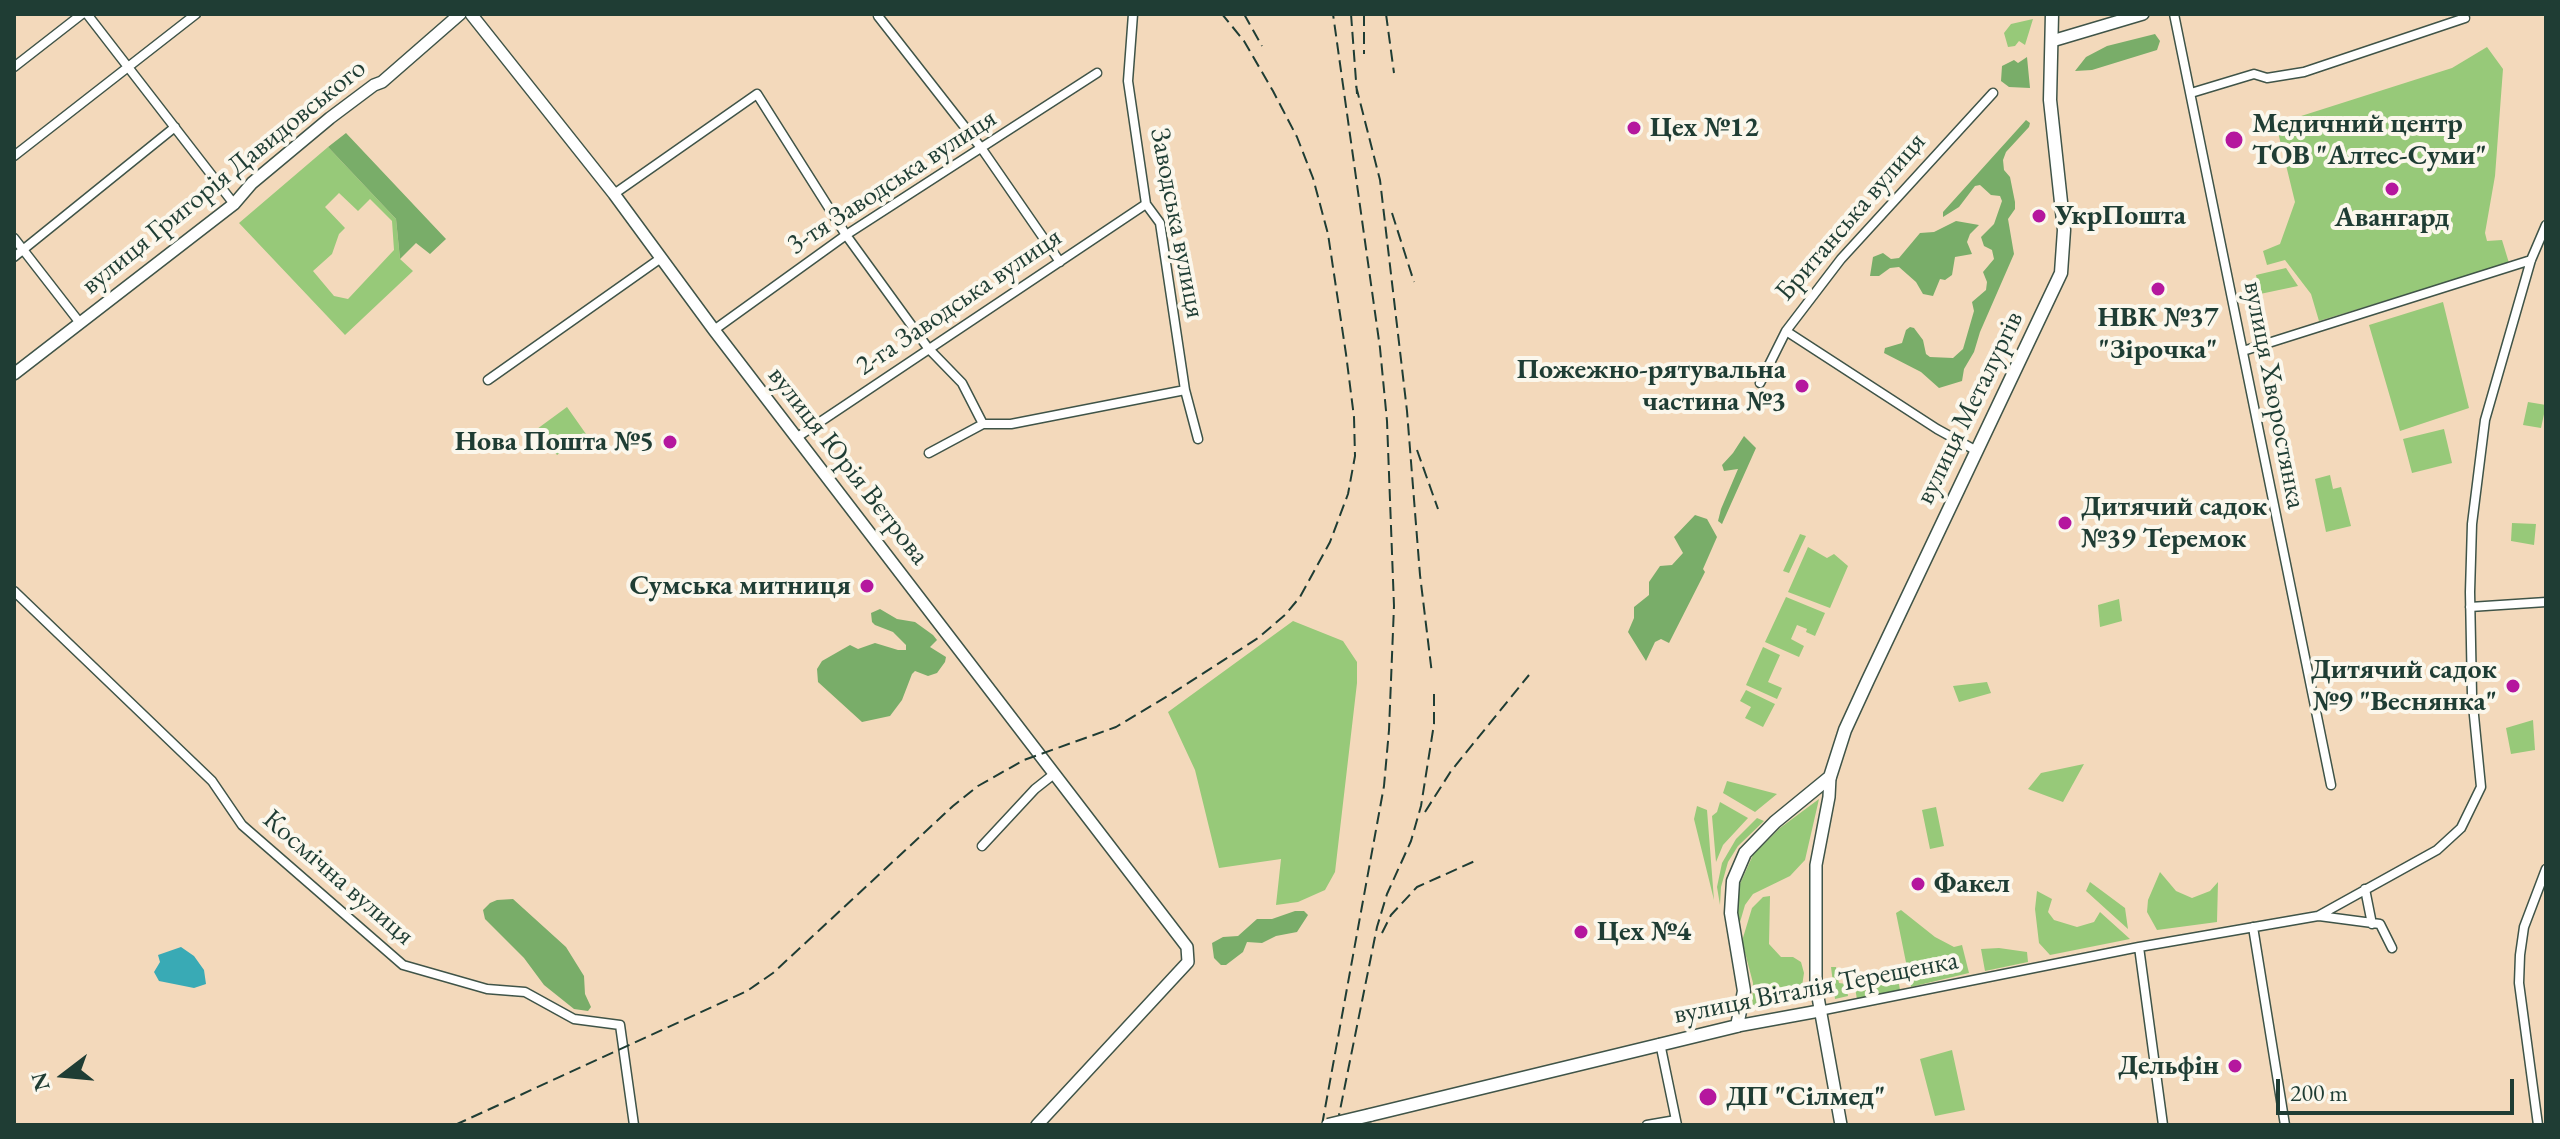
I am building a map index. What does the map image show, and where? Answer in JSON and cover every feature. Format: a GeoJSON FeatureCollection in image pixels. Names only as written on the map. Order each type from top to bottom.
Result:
{"type":"FeatureCollection","features":[{"type":"Feature","properties":{"kind":"main road","name":"вулиця Металургів"},"geometry":{"type":"LineString","coordinates":[[1830,777],[1845,730],[2061,273],[2064,230],[2050,100],[2052,14]]}},
{"type":"Feature","properties":{"kind":"main road"},"geometry":{"type":"LineString","coordinates":[[1737,1026],[1744,991],[1731,913],[1733,881],[1745,853],[1775,822],[1830,777]]}},
{"type":"Feature","properties":{"kind":"main road","name":"вулиця Віталія Терещенка"},"geometry":{"type":"LineString","coordinates":[[1328,1125],[1737,1026]]}},
{"type":"Feature","properties":{"kind":"street"},"geometry":{"type":"LineString","coordinates":[[14,67],[84,14],[234,204]]}},
{"type":"Feature","properties":{"kind":"street"},"geometry":{"type":"LineString","coordinates":[[14,156],[196,14]]}},
{"type":"Feature","properties":{"kind":"street","name":"вулиця Григорія Давидовського"},"geometry":{"type":"LineString","coordinates":[[14,374],[234,204],[263,174],[374,85],[382,82],[460,14]]}},
{"type":"Feature","properties":{"kind":"street","name":"вулиця Юрія Вєтрова"},"geometry":{"type":"LineString","coordinates":[[471,14],[614,194],[796,438],[1187,947],[1188,962],[1037,1125]]}},
{"type":"Feature","properties":{"kind":"street","name":"Заводська вулиця"},"geometry":{"type":"LineString","coordinates":[[1133,14],[1128,81],[1146,204],[1160,223],[1185,390],[1198,439]]}},
{"type":"Feature","properties":{"kind":"street"},"geometry":{"type":"LineString","coordinates":[[2052,41],[2143,14]]}},
{"type":"Feature","properties":{"kind":"street","name":"вулиця Хворостянка"},"geometry":{"type":"LineString","coordinates":[[2174,14],[2331,785]]}},
{"type":"Feature","properties":{"kind":"street"},"geometry":{"type":"LineString","coordinates":[[878,16],[982,149],[1060,262]]}},
{"type":"Feature","properties":{"kind":"street"},"geometry":{"type":"LineString","coordinates":[[2191,93],[2254,74],[2267,78],[2304,72],[2465,18]]}},
{"type":"Feature","properties":{"kind":"street","name":"3-тя Заводська вулиця"},"geometry":{"type":"LineString","coordinates":[[714,330],[846,235],[1097,73]]}},
{"type":"Feature","properties":{"kind":"street","name":"Британська вулиця"},"geometry":{"type":"LineString","coordinates":[[1760,383],[1786,331],[1841,259],[1993,93]]}},
{"type":"Feature","properties":{"kind":"street"},"geometry":{"type":"LineString","coordinates":[[614,194],[757,94],[846,235],[928,348],[962,383],[983,424]]}},
{"type":"Feature","properties":{"kind":"street"},"geometry":{"type":"LineString","coordinates":[[14,257],[175,127]]}},
{"type":"Feature","properties":{"kind":"street","name":"2-га Заводська вулиця"},"geometry":{"type":"LineString","coordinates":[[796,438],[1146,204]]}},
{"type":"Feature","properties":{"kind":"street","name":"вулиця Віталія Терещенка"},"geometry":{"type":"LineString","coordinates":[[2318,916],[2437,850],[2461,828],[2481,787],[2472,695],[2472,524],[2485,420],[2531,260],[2546,225]]}},
{"type":"Feature","properties":{"kind":"street"},"geometry":{"type":"LineString","coordinates":[[14,238],[80,323]]}},
{"type":"Feature","properties":{"kind":"street"},"geometry":{"type":"LineString","coordinates":[[488,380],[661,258]]}},
{"type":"Feature","properties":{"kind":"street"},"geometry":{"type":"LineString","coordinates":[[2243,351],[2531,260]]}},
{"type":"Feature","properties":{"kind":"street"},"geometry":{"type":"LineString","coordinates":[[1786,331],[1937,429],[1975,450]]}},
{"type":"Feature","properties":{"kind":"street"},"geometry":{"type":"LineString","coordinates":[[929,453],[983,424],[1011,424],[1185,390]]}},
{"type":"Feature","properties":{"kind":"street","name":"Космічна вулиця"},"geometry":{"type":"LineString","coordinates":[[14,591],[212,781],[242,825],[403,965],[487,989],[525,992],[574,1019],[620,1025],[634,1125]]}},
{"type":"Feature","properties":{"kind":"street"},"geometry":{"type":"LineString","coordinates":[[2470,607],[2546,602]]}},
{"type":"Feature","properties":{"kind":"street"},"geometry":{"type":"LineString","coordinates":[[982,846],[1035,789],[1054,774]]}},
{"type":"Feature","properties":{"kind":"street","name":"вулиця Металургів"},"geometry":{"type":"LineString","coordinates":[[1830,777],[1816,865],[1816,986],[1841,1125]]}},
{"type":"Feature","properties":{"kind":"street"},"geometry":{"type":"LineString","coordinates":[[2538,1125],[2519,983],[2524,927],[2546,869]]}},
{"type":"Feature","properties":{"kind":"street"},"geometry":{"type":"LineString","coordinates":[[2365,889],[2372,924],[2380,924],[2392,948]]}},
{"type":"Feature","properties":{"kind":"street","name":"вулиця Віталія Терещенка"},"geometry":{"type":"LineString","coordinates":[[1737,1026],[2139,947],[2318,916],[2372,924]]}},
{"type":"Feature","properties":{"kind":"street"},"geometry":{"type":"LineString","coordinates":[[2253,927],[2285,1125]]}},
{"type":"Feature","properties":{"kind":"street"},"geometry":{"type":"LineString","coordinates":[[2139,947],[2163,1125]]}},
{"type":"Feature","properties":{"kind":"street"},"geometry":{"type":"LineString","coordinates":[[1647,1125],[1676,1122],[1660,1043]]}},
{"type":"Feature","properties":{"kind":"green space"},"geometry":{"type":"Polygon","coordinates":[[[2033,19],[2025,45],[2019,41],[2015,46],[2008,47],[2004,33],[2011,24],[2033,19]]]}},
{"type":"Feature","properties":{"kind":"green space"},"geometry":{"type":"Polygon","coordinates":[[[2155,34],[2160,41],[2157,50],[2092,70],[2075,71],[2086,57],[2107,46],[2155,34]]]}},
{"type":"Feature","properties":{"kind":"green space","name":"Авангард"},"geometry":{"type":"Polygon","coordinates":[[[2487,47],[2503,69],[2495,176],[2485,233],[2487,241],[2502,240],[2509,263],[2319,321],[2311,294],[2285,260],[2267,265],[2263,251],[2280,244],[2295,202],[2276,124],[2452,68],[2487,47]]]}},
{"type":"Feature","properties":{"kind":"green space"},"geometry":{"type":"Polygon","coordinates":[[[2027,57],[2030,88],[2009,87],[2001,81],[2002,66],[2014,60],[2018,63],[2027,57]]]}},
{"type":"Feature","properties":{"kind":"green space"},"geometry":{"type":"Polygon","coordinates":[[[2026,120],[2030,123],[2029,127],[2006,152],[2003,160],[2015,202],[2015,209],[2008,219],[2014,254],[1964,369],[1962,381],[1939,388],[1921,372],[1884,353],[1885,348],[1902,343],[1910,327],[1923,340],[1926,354],[1930,357],[1953,358],[1963,349],[1974,311],[1972,302],[1986,290],[1983,272],[1994,259],[1992,250],[1984,246],[1981,237],[1994,224],[2002,201],[2000,196],[1991,195],[1980,185],[1975,186],[1959,207],[1943,217],[1943,212],[2026,120]]]}},
{"type":"Feature","properties":{"kind":"green space"},"geometry":{"type":"Polygon","coordinates":[[[346,133],[446,239],[430,254],[416,243],[400,259],[396,219],[328,147],[346,133]]]}},
{"type":"Feature","properties":{"kind":"green space"},"geometry":{"type":"Polygon","coordinates":[[[328,147],[396,219],[400,259],[413,271],[345,335],[239,223],[328,147]],[[339,193],[325,207],[345,228],[339,234],[332,254],[313,271],[334,296],[348,299],[394,250],[392,221],[370,199],[358,211],[339,193]]]}},
{"type":"Feature","properties":{"kind":"green space"},"geometry":{"type":"Polygon","coordinates":[[[1956,221],[1979,225],[1967,242],[1972,254],[1955,257],[1952,275],[1945,280],[1940,279],[1933,296],[1923,294],[1916,282],[1899,267],[1890,268],[1879,276],[1870,276],[1873,257],[1883,253],[1891,259],[1899,258],[1920,233],[1934,232],[1956,221]]]}},
{"type":"Feature","properties":{"kind":"green space"},"geometry":{"type":"Polygon","coordinates":[[[2286,268],[2298,286],[2260,294],[2256,275],[2286,268]]]}},
{"type":"Feature","properties":{"kind":"green space"},"geometry":{"type":"Polygon","coordinates":[[[2443,302],[2469,408],[2400,431],[2369,325],[2443,302]]]}},
{"type":"Feature","properties":{"kind":"green space"},"geometry":{"type":"Polygon","coordinates":[[[2528,402],[2546,405],[2541,428],[2523,425],[2528,402]]]}},
{"type":"Feature","properties":{"kind":"green space"},"geometry":{"type":"Polygon","coordinates":[[[567,407],[586,434],[557,455],[537,429],[567,407]]]}},
{"type":"Feature","properties":{"kind":"green space"},"geometry":{"type":"Polygon","coordinates":[[[2444,429],[2452,463],[2412,473],[2403,439],[2444,429]]]}},
{"type":"Feature","properties":{"kind":"green space"},"geometry":{"type":"Polygon","coordinates":[[[1744,436],[1756,448],[1722,524],[1718,521],[1721,509],[1738,469],[1724,471],[1722,465],[1744,436]]]}},
{"type":"Feature","properties":{"kind":"green space"},"geometry":{"type":"Polygon","coordinates":[[[2330,475],[2333,489],[2341,487],[2351,526],[2326,532],[2315,479],[2330,475]]]}},
{"type":"Feature","properties":{"kind":"green space"},"geometry":{"type":"Polygon","coordinates":[[[1695,515],[1707,519],[1717,537],[1703,569],[1705,572],[1669,643],[1661,639],[1655,642],[1646,661],[1628,632],[1634,618],[1634,607],[1649,595],[1649,582],[1660,566],[1672,565],[1683,553],[1674,537],[1695,515]]]}},
{"type":"Feature","properties":{"kind":"green space"},"geometry":{"type":"Polygon","coordinates":[[[2512,523],[2536,524],[2534,545],[2511,541],[2512,523]]]}},
{"type":"Feature","properties":{"kind":"green space"},"geometry":{"type":"Polygon","coordinates":[[[1800,534],[1806,536],[1789,573],[1783,571],[1800,534]]]}},
{"type":"Feature","properties":{"kind":"green space"},"geometry":{"type":"Polygon","coordinates":[[[1808,547],[1827,558],[1834,554],[1848,566],[1830,608],[1788,592],[1808,547]]]}},
{"type":"Feature","properties":{"kind":"green space"},"geometry":{"type":"Polygon","coordinates":[[[1786,597],[1825,613],[1815,636],[1797,625],[1791,639],[1804,646],[1799,657],[1765,642],[1786,597]]]}},
{"type":"Feature","properties":{"kind":"green space"},"geometry":{"type":"Polygon","coordinates":[[[2119,599],[2122,621],[2100,627],[2098,605],[2119,599]]]}},
{"type":"Feature","properties":{"kind":"green space"},"geometry":{"type":"Polygon","coordinates":[[[880,609],[897,619],[915,622],[933,635],[937,640],[930,647],[946,657],[937,673],[928,676],[915,671],[912,674],[902,700],[890,716],[862,722],[818,682],[817,669],[822,661],[850,645],[858,649],[875,643],[906,650],[906,645],[893,632],[872,622],[871,613],[880,609]]]}},
{"type":"Feature","properties":{"kind":"green space"},"geometry":{"type":"Polygon","coordinates":[[[1293,621],[1343,641],[1357,662],[1357,683],[1335,872],[1325,890],[1298,902],[1276,905],[1281,859],[1219,868],[1195,770],[1168,712],[1293,621]]]}},
{"type":"Feature","properties":{"kind":"green space"},"geometry":{"type":"Polygon","coordinates":[[[1763,647],[1780,655],[1768,682],[1782,688],[1777,699],[1746,685],[1763,647]]]}},
{"type":"Feature","properties":{"kind":"green space"},"geometry":{"type":"Polygon","coordinates":[[[1987,682],[1991,693],[1959,702],[1953,686],[1987,682]]]}},
{"type":"Feature","properties":{"kind":"green space"},"geometry":{"type":"Polygon","coordinates":[[[1746,690],[1775,704],[1763,727],[1745,718],[1751,707],[1740,701],[1746,690]]]}},
{"type":"Feature","properties":{"kind":"green space"},"geometry":{"type":"Polygon","coordinates":[[[2533,720],[2535,750],[2511,754],[2506,728],[2533,720]]]}},
{"type":"Feature","properties":{"kind":"green space"},"geometry":{"type":"Polygon","coordinates":[[[2084,764],[2063,802],[2028,789],[2041,773],[2084,764]]]}},
{"type":"Feature","properties":{"kind":"green space"},"geometry":{"type":"Polygon","coordinates":[[[1727,781],[1777,794],[1755,812],[1723,793],[1727,781]]]}},
{"type":"Feature","properties":{"kind":"green space"},"geometry":{"type":"Polygon","coordinates":[[[1819,799],[1805,860],[1790,876],[1753,894],[1745,905],[1738,929],[1736,903],[1739,886],[1753,855],[1780,828],[1819,799]]]}},
{"type":"Feature","properties":{"kind":"green space"},"geometry":{"type":"Polygon","coordinates":[[[1720,802],[1748,818],[1723,845],[1716,862],[1712,816],[1720,802]]]}},
{"type":"Feature","properties":{"kind":"green space"},"geometry":{"type":"Polygon","coordinates":[[[1697,806],[1707,810],[1714,900],[1694,819],[1697,806]]]}},
{"type":"Feature","properties":{"kind":"green space"},"geometry":{"type":"Polygon","coordinates":[[[1936,807],[1944,846],[1930,849],[1922,810],[1936,807]]]}},
{"type":"Feature","properties":{"kind":"green space"},"geometry":{"type":"Polygon","coordinates":[[[1757,818],[1764,821],[1738,846],[1728,862],[1720,905],[1717,887],[1722,863],[1736,839],[1757,818]]]}},
{"type":"Feature","properties":{"kind":"green space"},"geometry":{"type":"Polygon","coordinates":[[[2160,872],[2176,891],[2192,898],[2210,891],[2218,882],[2217,922],[2157,930],[2147,912],[2148,900],[2160,872]]]}},
{"type":"Feature","properties":{"kind":"green space"},"geometry":{"type":"Polygon","coordinates":[[[2090,882],[2125,908],[2128,929],[2086,891],[2090,882]]]}},
{"type":"Feature","properties":{"kind":"green space"},"geometry":{"type":"Polygon","coordinates":[[[2037,891],[2052,899],[2048,912],[2054,920],[2077,927],[2094,922],[2100,912],[2130,939],[2050,955],[2039,943],[2035,909],[2037,891]]]}},
{"type":"Feature","properties":{"kind":"green space"},"geometry":{"type":"Polygon","coordinates":[[[1770,896],[1769,944],[1781,957],[1793,957],[1801,962],[1804,973],[1801,993],[1789,1002],[1752,1010],[1753,983],[1742,941],[1752,908],[1763,897],[1770,896]]]}},
{"type":"Feature","properties":{"kind":"green space"},"geometry":{"type":"Polygon","coordinates":[[[513,899],[566,947],[584,976],[585,994],[591,1007],[588,1011],[574,1009],[544,985],[524,958],[485,919],[483,910],[490,903],[513,899]]]}},
{"type":"Feature","properties":{"kind":"green space"},"geometry":{"type":"Polygon","coordinates":[[[1901,910],[1935,937],[1954,947],[1962,945],[1969,973],[1911,987],[1896,913],[1901,910]]]}},
{"type":"Feature","properties":{"kind":"green space"},"geometry":{"type":"Polygon","coordinates":[[[1304,911],[1308,915],[1297,932],[1276,936],[1262,943],[1247,942],[1243,952],[1226,965],[1221,965],[1214,958],[1212,943],[1223,937],[1238,936],[1257,919],[1272,919],[1304,911]]]}},
{"type":"Feature","properties":{"kind":"green space"},"geometry":{"type":"Polygon","coordinates":[[[1981,949],[2027,952],[2028,962],[1985,971],[1981,949]]]}},
{"type":"Feature","properties":{"kind":"green space"},"geometry":{"type":"Polygon","coordinates":[[[1831,967],[1836,967],[1839,983],[1846,984],[1848,996],[1835,999],[1831,967]]]}},
{"type":"Feature","properties":{"kind":"green space"},"geometry":{"type":"Polygon","coordinates":[[[1898,979],[1900,990],[1857,999],[1855,988],[1898,979]]]}},
{"type":"Feature","properties":{"kind":"green space"},"geometry":{"type":"Polygon","coordinates":[[[1952,1050],[1965,1110],[1935,1116],[1920,1059],[1952,1050]]]}},
{"type":"Feature","properties":{"kind":"water"},"geometry":{"type":"Polygon","coordinates":[[[181,947],[194,956],[204,970],[206,984],[194,988],[159,981],[154,972],[160,962],[158,955],[181,947]]]}},
{"type":"Feature","properties":{"kind":"railway"},"geometry":{"type":"LineString","coordinates":[[455,1125],[747,991],[773,973],[978,786],[1024,760],[1116,727],[1258,638],[1285,615],[1300,597],[1330,542],[1348,494],[1355,456],[1354,417],[1346,354],[1328,234],[1313,178],[1297,137],[1273,91],[1244,41],[1222,14]]}},
{"type":"Feature","properties":{"kind":"railway"},"geometry":{"type":"LineString","coordinates":[[1244,14],[1262,46]]}},
{"type":"Feature","properties":{"kind":"railway"},"geometry":{"type":"LineString","coordinates":[[1322,1125],[1384,786],[1394,606],[1387,421],[1380,348],[1333,14]]}},
{"type":"Feature","properties":{"kind":"railway"},"geometry":{"type":"LineString","coordinates":[[1351,14],[1357,94]]}},
{"type":"Feature","properties":{"kind":"railway"},"geometry":{"type":"LineString","coordinates":[[1364,14],[1364,54]]}},
{"type":"Feature","properties":{"kind":"railway"},"geometry":{"type":"LineString","coordinates":[[1386,14],[1394,73]]}},
{"type":"Feature","properties":{"kind":"railway"},"geometry":{"type":"LineString","coordinates":[[1356,86],[1380,180],[1407,411],[1420,575],[1432,674]]}},
{"type":"Feature","properties":{"kind":"railway"},"geometry":{"type":"LineString","coordinates":[[1392,213],[1414,282]]}},
{"type":"Feature","properties":{"kind":"railway"},"geometry":{"type":"LineString","coordinates":[[1417,450],[1438,509]]}},
{"type":"Feature","properties":{"kind":"railway"},"geometry":{"type":"LineString","coordinates":[[1425,812],[1451,771],[1529,675]]}},
{"type":"Feature","properties":{"kind":"railway"},"geometry":{"type":"LineString","coordinates":[[1337,1125],[1377,927],[1387,894],[1411,841],[1421,806],[1434,724],[1434,693]]}},
{"type":"Feature","properties":{"kind":"railway"},"geometry":{"type":"LineString","coordinates":[[1382,933],[1391,915],[1417,887],[1475,861]]}},
{"type":"Feature","properties":{"kind":"place","name":"Цех №12"},"geometry":{"type":"Point","coordinates":[1634,128]}},
{"type":"Feature","properties":{"kind":"place","name":"Медичний центр ТОВ \"Алтес-Суми\""},"geometry":{"type":"Point","coordinates":[2234,140]}},
{"type":"Feature","properties":{"kind":"place","name":"Авангард"},"geometry":{"type":"Point","coordinates":[2392,189]}},
{"type":"Feature","properties":{"kind":"place","name":"УкрПошта"},"geometry":{"type":"Point","coordinates":[2039,216]}},
{"type":"Feature","properties":{"kind":"place","name":"НВК №37 \"Зірочка\""},"geometry":{"type":"Point","coordinates":[2158,289]}},
{"type":"Feature","properties":{"kind":"place","name":"Пожежно-рятувальна частина №3"},"geometry":{"type":"Point","coordinates":[1802,386]}},
{"type":"Feature","properties":{"kind":"place","name":"Нова Пошта №5"},"geometry":{"type":"Point","coordinates":[670,442]}},
{"type":"Feature","properties":{"kind":"place","name":"Дитячий садок №39 Теремок"},"geometry":{"type":"Point","coordinates":[2065,523]}},
{"type":"Feature","properties":{"kind":"place","name":"Сумська митниця"},"geometry":{"type":"Point","coordinates":[867,586]}},
{"type":"Feature","properties":{"kind":"place","name":"Дитячий садок №9 \"Веснянка\""},"geometry":{"type":"Point","coordinates":[2513,686]}},
{"type":"Feature","properties":{"kind":"place","name":"Факел"},"geometry":{"type":"Point","coordinates":[1918,884]}},
{"type":"Feature","properties":{"kind":"place","name":"Цех №4"},"geometry":{"type":"Point","coordinates":[1581,932]}},
{"type":"Feature","properties":{"kind":"place","name":"Дельфін"},"geometry":{"type":"Point","coordinates":[2235,1066]}},
{"type":"Feature","properties":{"kind":"place","name":"ДП \"Сілмед\""},"geometry":{"type":"Point","coordinates":[1708,1097]}}]}
